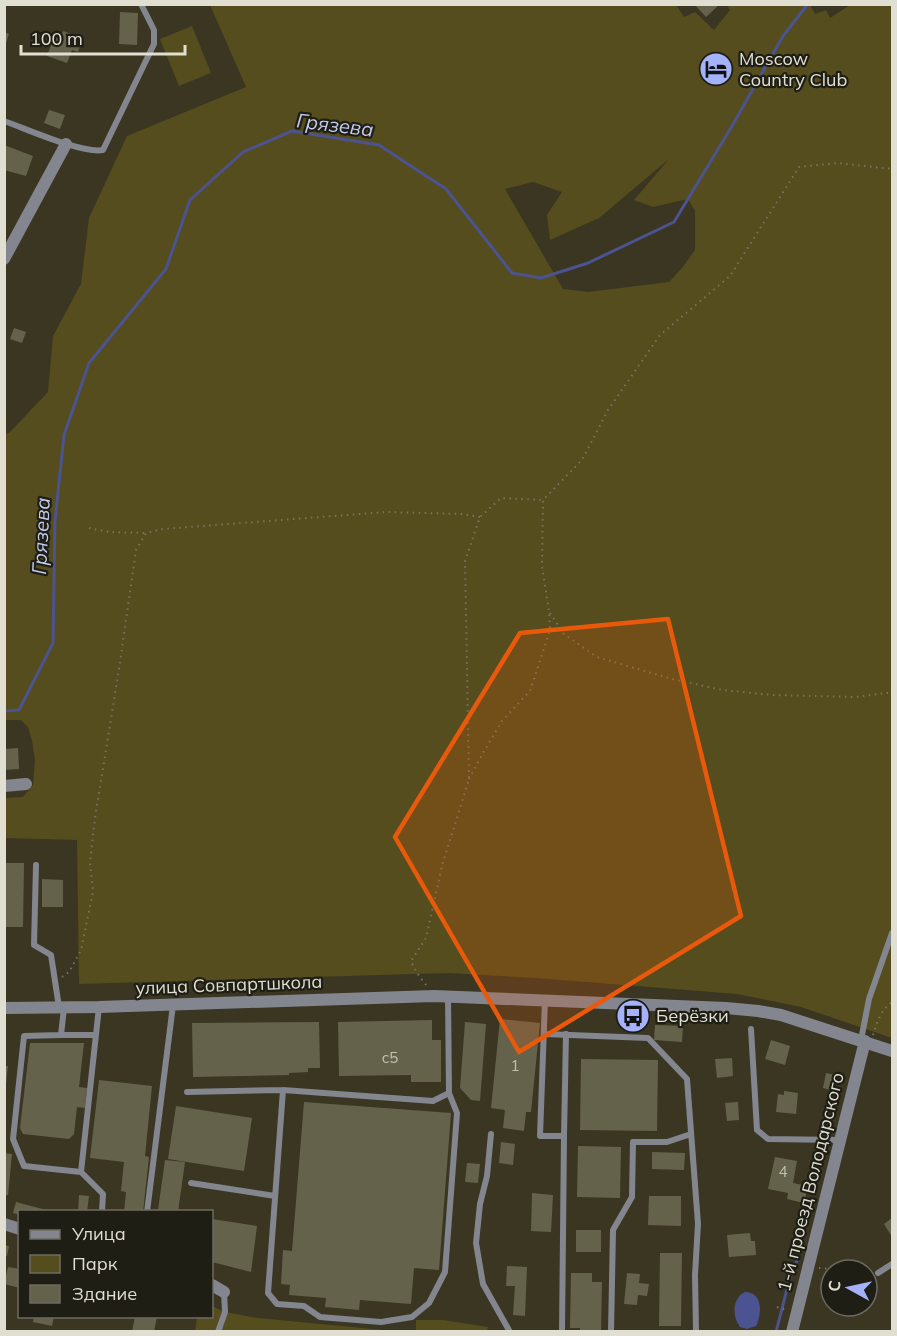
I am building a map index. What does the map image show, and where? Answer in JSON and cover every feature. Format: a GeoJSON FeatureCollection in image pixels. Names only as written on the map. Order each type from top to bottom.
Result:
{"type":"FeatureCollection","features":[{"type":"Feature","properties":{"kind":"street"},"geometry":{"type":"LineString","coordinates":[[4,260],[66,144]]}},
{"type":"Feature","properties":{"kind":"street"},"geometry":{"type":"LineString","coordinates":[[4,786],[26,784]]}},
{"type":"Feature","properties":{"kind":"street","name":"улица Совпартшкола"},"geometry":{"type":"LineString","coordinates":[[4,1008],[452,996],[726,1008],[781,1015],[892,1051]]}},
{"type":"Feature","properties":{"kind":"street","name":"1-й проезд Володарского"},"geometry":{"type":"LineString","coordinates":[[792,1332],[866,1042]]}},
{"type":"Feature","properties":{"kind":"street"},"geometry":{"type":"LineString","coordinates":[[213,1286],[224,1292]]}},
{"type":"Feature","properties":{"kind":"lane"},"geometry":{"type":"LineString","coordinates":[[4,121],[66,144],[95,151],[103,150],[154,44],[154,30],[141,4]]}},
{"type":"Feature","properties":{"kind":"lane"},"geometry":{"type":"LineString","coordinates":[[36,866],[34,945],[51,955],[61,1007],[61,1035]]}},
{"type":"Feature","properties":{"kind":"lane"},"geometry":{"type":"LineString","coordinates":[[866,1042],[869,999],[892,933]]}},
{"type":"Feature","properties":{"kind":"lane"},"geometry":{"type":"LineString","coordinates":[[283,1090],[268,1293],[277,1304],[304,1306],[320,1317],[381,1322],[412,1317],[429,1303],[445,1272],[457,1113],[449,1093],[452,996]]}},
{"type":"Feature","properties":{"kind":"lane"},"geometry":{"type":"LineString","coordinates":[[541,1000],[544,1034],[540,1136],[564,1136]]}},
{"type":"Feature","properties":{"kind":"lane"},"geometry":{"type":"LineString","coordinates":[[147,1210],[173,1005]]}},
{"type":"Feature","properties":{"kind":"lane"},"geometry":{"type":"LineString","coordinates":[[81,1172],[99,1007]]}},
{"type":"Feature","properties":{"kind":"lane"},"geometry":{"type":"LineString","coordinates":[[751,1029],[757,1130],[768,1139],[840,1140]]}},
{"type":"Feature","properties":{"kind":"lane"},"geometry":{"type":"LineString","coordinates":[[544,1034],[648,1038],[687,1079],[698,1224],[695,1275],[696,1332]]}},
{"type":"Feature","properties":{"kind":"lane"},"geometry":{"type":"LineString","coordinates":[[562,1332],[566,1034]]}},
{"type":"Feature","properties":{"kind":"lane"},"geometry":{"type":"LineString","coordinates":[[96,1035],[24,1035],[13,1139],[24,1166],[81,1172],[104,1194],[102,1210]]}},
{"type":"Feature","properties":{"kind":"lane"},"geometry":{"type":"LineString","coordinates":[[187,1092],[283,1090],[433,1101],[449,1093]]}},
{"type":"Feature","properties":{"kind":"lane"},"geometry":{"type":"LineString","coordinates":[[491,1134],[476,1243],[483,1284],[510,1332]]}},
{"type":"Feature","properties":{"kind":"lane"},"geometry":{"type":"LineString","coordinates":[[611,1332],[613,1230],[632,1197],[633,1142],[667,1142],[691,1134]]}},
{"type":"Feature","properties":{"kind":"lane"},"geometry":{"type":"LineString","coordinates":[[191,1183],[275,1196]]}},
{"type":"Feature","properties":{"kind":"lane"},"geometry":{"type":"LineString","coordinates":[[879,1272],[892,1264]]}},
{"type":"Feature","properties":{"kind":"lane"},"geometry":{"type":"LineString","coordinates":[[218,1332],[225,1312],[224,1292]]}},
{"type":"Feature","properties":{"kind":"path"},"geometry":{"type":"LineString","coordinates":[[434,996],[411,962],[426,938],[442,866],[469,779],[502,721],[530,691],[550,630],[542,566],[543,500],[582,460],[608,411],[660,335],[730,276],[799,167],[838,163],[892,169]]}},
{"type":"Feature","properties":{"kind":"path"},"geometry":{"type":"LineString","coordinates":[[469,779],[465,561],[480,517],[501,498],[543,500]]}},
{"type":"Feature","properties":{"kind":"path"},"geometry":{"type":"LineString","coordinates":[[89,528],[109,532],[146,533],[163,529],[386,512],[462,514],[480,517]]}},
{"type":"Feature","properties":{"kind":"path"},"geometry":{"type":"LineString","coordinates":[[55,982],[69,972],[81,950],[84,938],[93,892],[90,862],[95,818],[136,550],[146,533]]}},
{"type":"Feature","properties":{"kind":"path"},"geometry":{"type":"LineString","coordinates":[[549,611],[564,634],[597,657],[672,679],[722,690],[773,695],[855,697],[892,693]]}},
{"type":"Feature","properties":{"kind":"path"},"geometry":{"type":"LineString","coordinates":[[866,1042],[885,1007],[892,1002]]}},
{"type":"Feature","properties":{"kind":"path"},"geometry":{"type":"LineString","coordinates":[[809,1267],[819,1268]]}},
{"type":"Feature","properties":{"kind":"path"},"geometry":{"type":"LineString","coordinates":[[777,1307],[786,1310]]}},
{"type":"Feature","properties":{"kind":"highlighted area"},"geometry":{"type":"Polygon","coordinates":[[[668,619],[741,916],[519,1052],[395,837],[520,633],[668,619]]]}},
{"type":"Feature","properties":{"kind":"green space"},"geometry":{"type":"Polygon","coordinates":[[[210,5],[676,5],[684,17],[695,12],[714,30],[730,10],[727,5],[810,5],[815,14],[826,10],[830,18],[850,5],[892,5],[892,1038],[801,1007],[737,994],[536,978],[449,973],[79,984],[77,840],[5,838],[4,798],[23,797],[33,785],[35,760],[28,727],[21,720],[5,720],[5,434],[9,433],[48,392],[53,336],[81,284],[89,218],[127,136],[246,87],[210,5]],[[669,159],[599,218],[550,240],[547,215],[562,192],[533,182],[505,189],[563,289],[588,292],[669,282],[695,250],[695,211],[688,199],[653,207],[634,200],[669,159]]]}},
{"type":"Feature","properties":{"kind":"green space"},"geometry":{"type":"Polygon","coordinates":[[[192,26],[211,73],[179,86],[160,39],[192,26]]]}},
{"type":"Feature","properties":{"kind":"green space"},"geometry":{"type":"Polygon","coordinates":[[[213,1306],[225,1312],[258,1318],[394,1331],[195,1332],[197,1318],[213,1318],[213,1306]]]}},
{"type":"Feature","properties":{"kind":"green space"},"geometry":{"type":"Polygon","coordinates":[[[416,1320],[443,1320],[488,1327],[487,1331],[416,1331],[416,1320]]]}},
{"type":"Feature","properties":{"kind":"water"},"geometry":{"type":"Polygon","coordinates":[[[745,1292],[755,1296],[760,1304],[756,1326],[747,1329],[740,1327],[737,1323],[735,1313],[738,1298],[745,1292]]]}},
{"type":"Feature","properties":{"kind":"building"},"geometry":{"type":"Polygon","coordinates":[[[694,4],[720,4],[706,17],[694,4]]]}},
{"type":"Feature","properties":{"kind":"building"},"geometry":{"type":"Polygon","coordinates":[[[120,12],[138,13],[137,45],[119,44],[120,12]]]}},
{"type":"Feature","properties":{"kind":"building"},"geometry":{"type":"Polygon","coordinates":[[[63,31],[83,38],[78,52],[72,50],[67,63],[47,56],[54,37],[60,39],[63,31]]]}},
{"type":"Feature","properties":{"kind":"building"},"geometry":{"type":"Polygon","coordinates":[[[4,32],[9,34],[5,46],[4,46],[4,32]]]}},
{"type":"Feature","properties":{"kind":"building"},"geometry":{"type":"Polygon","coordinates":[[[49,110],[65,115],[60,129],[44,123],[49,110]]]}},
{"type":"Feature","properties":{"kind":"building"},"geometry":{"type":"Polygon","coordinates":[[[4,145],[33,156],[26,176],[4,170],[4,145]]]}},
{"type":"Feature","properties":{"kind":"building"},"geometry":{"type":"Polygon","coordinates":[[[14,328],[26,332],[22,343],[10,339],[14,328]]]}},
{"type":"Feature","properties":{"kind":"building"},"geometry":{"type":"Polygon","coordinates":[[[18,748],[19,769],[4,770],[4,749],[18,748]]]}},
{"type":"Feature","properties":{"kind":"building"},"geometry":{"type":"Polygon","coordinates":[[[4,863],[24,863],[23,927],[4,927],[4,863]]]}},
{"type":"Feature","properties":{"kind":"building"},"geometry":{"type":"Polygon","coordinates":[[[42,879],[63,880],[63,907],[42,907],[42,879]]]}},
{"type":"Feature","properties":{"kind":"building"},"geometry":{"type":"Polygon","coordinates":[[[500,1019],[540,1023],[531,1112],[526,1112],[524,1131],[503,1128],[505,1110],[491,1108],[500,1019]]]}},
{"type":"Feature","properties":{"kind":"building"},"geometry":{"type":"Polygon","coordinates":[[[432,1020],[432,1040],[441,1040],[441,1082],[411,1082],[411,1075],[339,1076],[338,1022],[432,1020]]]}},
{"type":"Feature","properties":{"kind":"building"},"geometry":{"type":"Polygon","coordinates":[[[319,1022],[320,1068],[308,1068],[308,1072],[289,1073],[289,1075],[193,1077],[192,1023],[319,1022]]]}},
{"type":"Feature","properties":{"kind":"building"},"geometry":{"type":"Polygon","coordinates":[[[465,1022],[486,1024],[480,1101],[471,1100],[460,1088],[465,1022]]]}},
{"type":"Feature","properties":{"kind":"building"},"geometry":{"type":"Polygon","coordinates":[[[655,1025],[683,1026],[682,1042],[654,1040],[655,1025]]]}},
{"type":"Feature","properties":{"kind":"building"},"geometry":{"type":"Polygon","coordinates":[[[771,1040],[790,1046],[785,1065],[765,1059],[771,1040]]]}},
{"type":"Feature","properties":{"kind":"building"},"geometry":{"type":"Polygon","coordinates":[[[30,1043],[84,1043],[79,1087],[87,1088],[85,1108],[77,1107],[74,1134],[69,1139],[23,1134],[20,1128],[30,1043]]]}},
{"type":"Feature","properties":{"kind":"building"},"geometry":{"type":"Polygon","coordinates":[[[732,1058],[733,1076],[717,1078],[715,1059],[732,1058]]]}},
{"type":"Feature","properties":{"kind":"building"},"geometry":{"type":"Polygon","coordinates":[[[581,1059],[658,1060],[657,1131],[580,1130],[581,1059]]]}},
{"type":"Feature","properties":{"kind":"building"},"geometry":{"type":"Polygon","coordinates":[[[4,1066],[8,1066],[6,1084],[4,1084],[4,1066]]]}},
{"type":"Feature","properties":{"kind":"building"},"geometry":{"type":"Polygon","coordinates":[[[826,1073],[835,1075],[831,1090],[823,1088],[826,1073]]]}},
{"type":"Feature","properties":{"kind":"building"},"geometry":{"type":"Polygon","coordinates":[[[99,1080],[152,1086],[145,1156],[149,1157],[143,1210],[124,1210],[126,1192],[121,1191],[124,1162],[90,1158],[99,1080]]]}},
{"type":"Feature","properties":{"kind":"building"},"geometry":{"type":"Polygon","coordinates":[[[784,1091],[798,1093],[796,1114],[776,1112],[778,1094],[784,1095],[784,1091]]]}},
{"type":"Feature","properties":{"kind":"building"},"geometry":{"type":"Polygon","coordinates":[[[304,1102],[451,1113],[439,1270],[414,1268],[411,1304],[360,1300],[359,1310],[325,1307],[326,1298],[289,1295],[290,1285],[281,1284],[283,1250],[292,1251],[304,1102]]]}},
{"type":"Feature","properties":{"kind":"building"},"geometry":{"type":"Polygon","coordinates":[[[738,1102],[739,1120],[727,1121],[725,1103],[738,1102]]]}},
{"type":"Feature","properties":{"kind":"building"},"geometry":{"type":"Polygon","coordinates":[[[176,1106],[252,1118],[244,1171],[168,1159],[176,1106]]]}},
{"type":"Feature","properties":{"kind":"building"},"geometry":{"type":"Polygon","coordinates":[[[501,1142],[515,1144],[513,1165],[499,1163],[501,1142]]]}},
{"type":"Feature","properties":{"kind":"building"},"geometry":{"type":"Polygon","coordinates":[[[578,1146],[621,1147],[620,1198],[577,1197],[578,1146]]]}},
{"type":"Feature","properties":{"kind":"building"},"geometry":{"type":"Polygon","coordinates":[[[652,1152],[685,1153],[684,1170],[652,1169],[652,1152]]]}},
{"type":"Feature","properties":{"kind":"building"},"geometry":{"type":"Polygon","coordinates":[[[4,1153],[12,1154],[8,1195],[4,1195],[4,1153]]]}},
{"type":"Feature","properties":{"kind":"building"},"geometry":{"type":"Polygon","coordinates":[[[775,1157],[797,1161],[793,1183],[808,1186],[804,1203],[787,1199],[788,1193],[768,1189],[775,1157]]]}},
{"type":"Feature","properties":{"kind":"building"},"geometry":{"type":"Polygon","coordinates":[[[165,1160],[185,1162],[178,1210],[158,1210],[165,1160]]]}},
{"type":"Feature","properties":{"kind":"building"},"geometry":{"type":"Polygon","coordinates":[[[467,1163],[480,1164],[478,1183],[465,1182],[467,1163]]]}},
{"type":"Feature","properties":{"kind":"building"},"geometry":{"type":"Polygon","coordinates":[[[532,1193],[553,1195],[551,1232],[531,1231],[532,1193]]]}},
{"type":"Feature","properties":{"kind":"building"},"geometry":{"type":"Polygon","coordinates":[[[79,1195],[89,1196],[87,1210],[78,1210],[79,1195]]]}},
{"type":"Feature","properties":{"kind":"building"},"geometry":{"type":"Polygon","coordinates":[[[649,1196],[681,1196],[681,1226],[648,1225],[649,1196]]]}},
{"type":"Feature","properties":{"kind":"building"},"geometry":{"type":"Polygon","coordinates":[[[16,1202],[46,1210],[18,1210],[18,1214],[13,1213],[16,1202]]]}},
{"type":"Feature","properties":{"kind":"building"},"geometry":{"type":"Polygon","coordinates":[[[892,1218],[892,1237],[884,1224],[892,1218]]]}},
{"type":"Feature","properties":{"kind":"building"},"geometry":{"type":"Polygon","coordinates":[[[213,1219],[257,1226],[251,1272],[213,1262],[213,1219]]]}},
{"type":"Feature","properties":{"kind":"building"},"geometry":{"type":"Polygon","coordinates":[[[576,1230],[601,1230],[601,1252],[576,1252],[576,1230]]]}},
{"type":"Feature","properties":{"kind":"building"},"geometry":{"type":"Polygon","coordinates":[[[750,1233],[751,1241],[755,1241],[756,1255],[729,1257],[727,1235],[750,1233]]]}},
{"type":"Feature","properties":{"kind":"building"},"geometry":{"type":"Polygon","coordinates":[[[4,1245],[9,1246],[7,1256],[4,1255],[4,1245]]]}},
{"type":"Feature","properties":{"kind":"building"},"geometry":{"type":"Polygon","coordinates":[[[660,1253],[682,1253],[681,1326],[659,1326],[660,1253]]]}},
{"type":"Feature","properties":{"kind":"building"},"geometry":{"type":"Polygon","coordinates":[[[507,1266],[527,1267],[525,1316],[513,1315],[515,1286],[506,1286],[507,1266]]]}},
{"type":"Feature","properties":{"kind":"building"},"geometry":{"type":"Polygon","coordinates":[[[8,1267],[18,1269],[18,1288],[4,1284],[8,1267]]]}},
{"type":"Feature","properties":{"kind":"building"},"geometry":{"type":"Polygon","coordinates":[[[571,1273],[592,1273],[592,1282],[602,1282],[601,1332],[580,1332],[580,1328],[570,1328],[571,1273]]]}},
{"type":"Feature","properties":{"kind":"building"},"geometry":{"type":"Polygon","coordinates":[[[627,1273],[640,1274],[639,1283],[649,1284],[647,1296],[638,1295],[637,1305],[624,1304],[627,1273]]]}},
{"type":"Feature","properties":{"kind":"building"},"geometry":{"type":"Polygon","coordinates":[[[34,1318],[54,1318],[52,1326],[33,1322],[34,1318]]]}},
{"type":"Feature","properties":{"kind":"building"},"geometry":{"type":"Polygon","coordinates":[[[135,1318],[157,1318],[154,1332],[132,1332],[135,1318]]]}},
{"type":"Feature","properties":{"kind":"waterway","name":"Грязева"},"geometry":{"type":"LineString","coordinates":[[4,711],[19,710],[53,643],[55,521],[64,435],[89,363],[166,269],[190,200],[243,152],[292,131],[379,145],[446,189],[512,273],[541,278],[588,263],[674,222],[783,36],[808,4]]}},
{"type":"Feature","properties":{"kind":"waterway"},"geometry":{"type":"LineString","coordinates":[[776,1332],[792,1270],[797,1261]]}},
{"type":"Feature","properties":{"kind":"place","name":"Moscow Country Club"},"geometry":{"type":"Point","coordinates":[716,69]}},
{"type":"Feature","properties":{"kind":"place","name":"Берёзки"},"geometry":{"type":"Point","coordinates":[633,1016]}}]}
